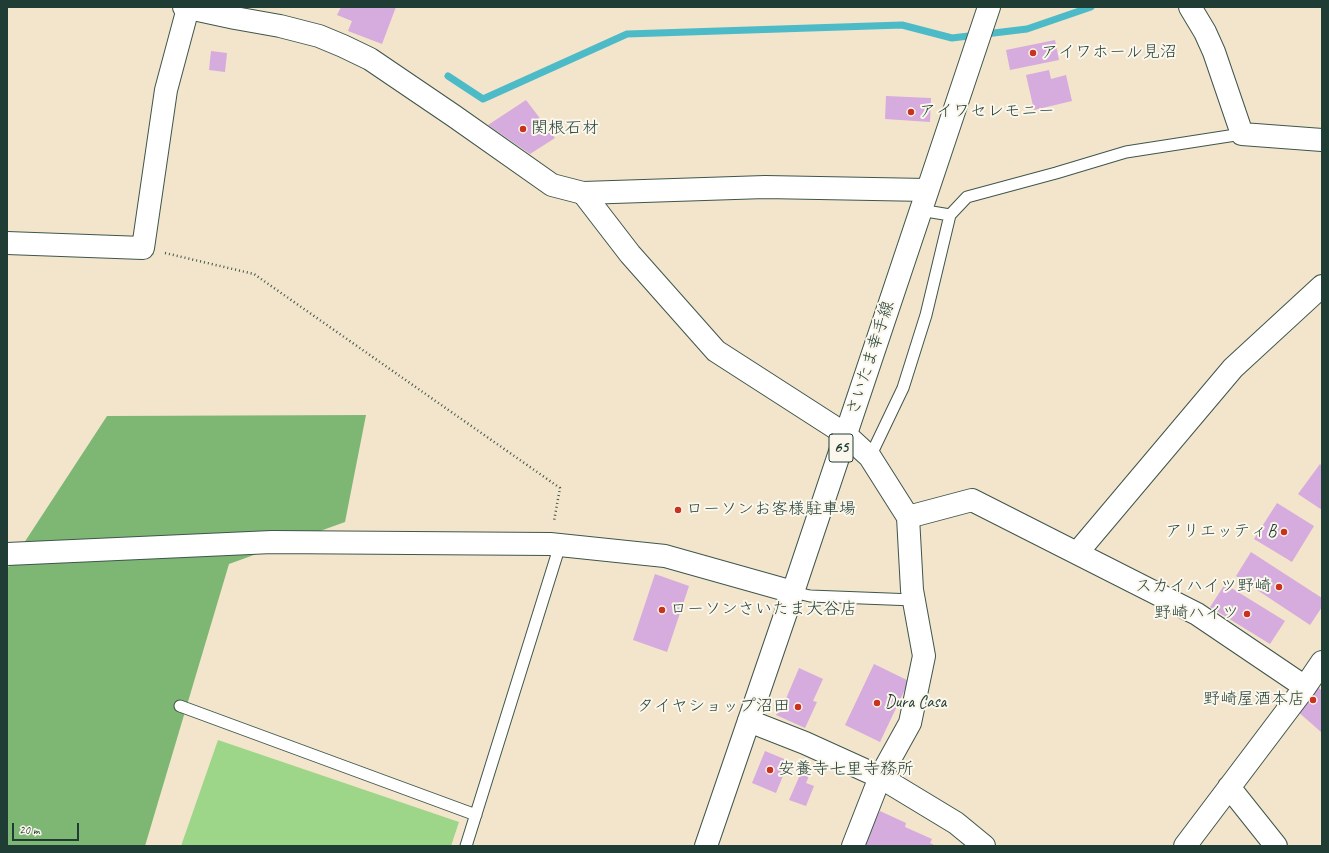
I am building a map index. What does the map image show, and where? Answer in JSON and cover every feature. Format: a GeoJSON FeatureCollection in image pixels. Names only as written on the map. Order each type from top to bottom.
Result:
{"type":"FeatureCollection","features":[{"type":"Feature","properties":{"kind":"street"},"geometry":{"type":"LineString","coordinates":[[7,243],[143,248],[166,90],[186,7],[280,26],[319,36],[344,46],[370,59],[552,185],[582,193],[765,187],[927,190]]}},
{"type":"Feature","properties":{"kind":"street","name":"さいたま幸手線"},"geometry":{"type":"LineString","coordinates":[[706,846],[793,592],[988,7]]}},
{"type":"Feature","properties":{"kind":"street"},"geometry":{"type":"LineString","coordinates":[[1190,7],[1205,32],[1214,52],[1242,134],[1322,140]]}},
{"type":"Feature","properties":{"kind":"street"},"geometry":{"type":"LineString","coordinates":[[582,193],[630,254],[716,351],[846,434],[870,457],[908,517],[912,590],[924,656],[910,723],[880,777],[853,846]]}},
{"type":"Feature","properties":{"kind":"street"},"geometry":{"type":"LineString","coordinates":[[1077,553],[1233,368],[1322,286]]}},
{"type":"Feature","properties":{"kind":"street"},"geometry":{"type":"LineString","coordinates":[[908,517],[972,500],[1197,614],[1306,687]]}},
{"type":"Feature","properties":{"kind":"street"},"geometry":{"type":"LineString","coordinates":[[7,554],[272,542],[555,545],[664,556],[793,592]]}},
{"type":"Feature","properties":{"kind":"street"},"geometry":{"type":"LineString","coordinates":[[1185,846],[1306,687],[1322,662]]}},
{"type":"Feature","properties":{"kind":"street"},"geometry":{"type":"LineString","coordinates":[[749,721],[805,743],[880,777],[956,823],[984,846]]}},
{"type":"Feature","properties":{"kind":"street"},"geometry":{"type":"LineString","coordinates":[[1229,787],[1276,846]]}},
{"type":"Feature","properties":{"kind":"lane"},"geometry":{"type":"LineString","coordinates":[[870,457],[903,388],[926,315],[950,215],[967,197],[1126,152],[1242,134]]}},
{"type":"Feature","properties":{"kind":"lane"},"geometry":{"type":"LineString","coordinates":[[920,210],[950,215]]}},
{"type":"Feature","properties":{"kind":"lane"},"geometry":{"type":"LineString","coordinates":[[466,846],[555,545]]}},
{"type":"Feature","properties":{"kind":"lane"},"geometry":{"type":"LineString","coordinates":[[793,592],[810,596],[914,600]]}},
{"type":"Feature","properties":{"kind":"lane"},"geometry":{"type":"LineString","coordinates":[[180,706],[476,815]]}},
{"type":"Feature","properties":{"kind":"path"},"geometry":{"type":"LineString","coordinates":[[143,248],[254,274],[560,488],[555,545]]}},
{"type":"Feature","properties":{"kind":"green space"},"geometry":{"type":"Polygon","coordinates":[[[366,415],[345,522],[229,564],[145,846],[7,846],[7,569],[107,416],[366,415]]]}},
{"type":"Feature","properties":{"kind":"green space"},"geometry":{"type":"Polygon","coordinates":[[[218,740],[459,822],[451,846],[181,846],[218,740]]]}},
{"type":"Feature","properties":{"kind":"building"},"geometry":{"type":"Polygon","coordinates":[[[341,7],[396,7],[382,44],[348,31],[352,21],[337,15],[341,7]]]}},
{"type":"Feature","properties":{"kind":"building"},"geometry":{"type":"Polygon","coordinates":[[[1055,40],[1059,60],[1010,70],[1006,50],[1055,40]]]}},
{"type":"Feature","properties":{"kind":"building"},"geometry":{"type":"Polygon","coordinates":[[[211,51],[227,53],[225,72],[209,70],[211,51]]]}},
{"type":"Feature","properties":{"kind":"building"},"geometry":{"type":"Polygon","coordinates":[[[1049,70],[1051,79],[1066,75],[1072,101],[1034,110],[1026,75],[1049,70]]]}},
{"type":"Feature","properties":{"kind":"building"},"geometry":{"type":"Polygon","coordinates":[[[886,96],[931,98],[930,122],[885,119],[886,96]]]}},
{"type":"Feature","properties":{"kind":"building"},"geometry":{"type":"Polygon","coordinates":[[[526,100],[555,138],[530,154],[488,125],[526,100]]]}},
{"type":"Feature","properties":{"kind":"building"},"geometry":{"type":"Polygon","coordinates":[[[1320,464],[1322,466],[1322,510],[1298,494],[1320,464]]]}},
{"type":"Feature","properties":{"kind":"building","name":"アリエッティB"},"geometry":{"type":"Polygon","coordinates":[[[1277,503],[1314,526],[1292,562],[1254,539],[1277,503]]]}},
{"type":"Feature","properties":{"kind":"building","name":"スカイハイツ野崎"},"geometry":{"type":"Polygon","coordinates":[[[1251,552],[1322,598],[1322,607],[1310,625],[1236,576],[1251,552]]]}},
{"type":"Feature","properties":{"kind":"building"},"geometry":{"type":"Polygon","coordinates":[[[655,574],[689,586],[667,652],[633,640],[655,574]]]}},
{"type":"Feature","properties":{"kind":"building","name":"野崎ハイツ"},"geometry":{"type":"Polygon","coordinates":[[[1225,584],[1285,621],[1270,644],[1210,607],[1225,584]]]}},
{"type":"Feature","properties":{"kind":"building","name":"Dura Casa"},"geometry":{"type":"Polygon","coordinates":[[[874,664],[909,681],[880,742],[845,725],[874,664]]]}},
{"type":"Feature","properties":{"kind":"building"},"geometry":{"type":"Polygon","coordinates":[[[799,668],[823,679],[813,701],[817,702],[805,728],[776,715],[782,700],[785,701],[799,668]]]}},
{"type":"Feature","properties":{"kind":"building","name":"野崎屋酒本店"},"geometry":{"type":"Polygon","coordinates":[[[1317,686],[1322,691],[1321,732],[1296,710],[1317,686]]]}},
{"type":"Feature","properties":{"kind":"building"},"geometry":{"type":"Polygon","coordinates":[[[765,751],[789,761],[776,793],[752,783],[765,751]]]}},
{"type":"Feature","properties":{"kind":"building"},"geometry":{"type":"Polygon","coordinates":[[[803,768],[811,771],[806,783],[814,786],[806,806],[789,800],[803,768]]]}},
{"type":"Feature","properties":{"kind":"building"},"geometry":{"type":"Polygon","coordinates":[[[880,811],[906,823],[905,827],[932,839],[930,843],[936,846],[862,846],[880,811]]]}},
{"type":"Feature","properties":{"kind":"waterway"},"geometry":{"type":"LineString","coordinates":[[448,76],[483,99],[627,34],[902,25],[952,38],[1027,29],[1091,7]]}},
{"type":"Feature","properties":{"kind":"place","name":"アイワホール見沼"},"geometry":{"type":"Point","coordinates":[1033,53]}},
{"type":"Feature","properties":{"kind":"place","name":"アイワセレモニー"},"geometry":{"type":"Point","coordinates":[911,112]}},
{"type":"Feature","properties":{"kind":"place","name":"関根石材"},"geometry":{"type":"Point","coordinates":[523,129]}},
{"type":"Feature","properties":{"kind":"place","name":"ローソンお客様駐車場"},"geometry":{"type":"Point","coordinates":[678,510]}},
{"type":"Feature","properties":{"kind":"place","name":"アリエッティB"},"geometry":{"type":"Point","coordinates":[1284,532]}},
{"type":"Feature","properties":{"kind":"place","name":"スカイハイツ野崎"},"geometry":{"type":"Point","coordinates":[1279,587]}},
{"type":"Feature","properties":{"kind":"place","name":"ローソンさいたま大谷店"},"geometry":{"type":"Point","coordinates":[662,610]}},
{"type":"Feature","properties":{"kind":"place","name":"野崎ハイツ"},"geometry":{"type":"Point","coordinates":[1247,614]}},
{"type":"Feature","properties":{"kind":"place","name":"野崎屋酒本店"},"geometry":{"type":"Point","coordinates":[1313,700]}},
{"type":"Feature","properties":{"kind":"place","name":"Dura Casa"},"geometry":{"type":"Point","coordinates":[877,703]}},
{"type":"Feature","properties":{"kind":"place","name":"タイヤショップ沼田"},"geometry":{"type":"Point","coordinates":[798,707]}},
{"type":"Feature","properties":{"kind":"place","name":"安養寺七里寺務所"},"geometry":{"type":"Point","coordinates":[770,770]}}]}
